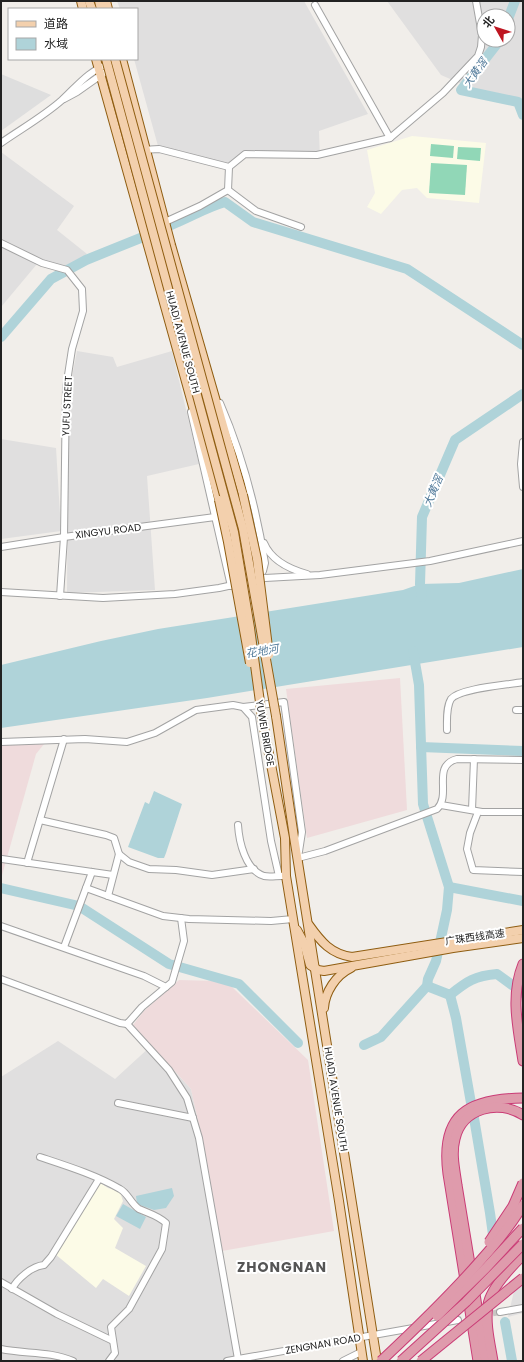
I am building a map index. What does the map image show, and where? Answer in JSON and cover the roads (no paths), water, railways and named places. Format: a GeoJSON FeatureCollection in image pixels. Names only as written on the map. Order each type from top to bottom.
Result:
{"type":"FeatureCollection","features":[{"type":"Feature","properties":{"kind":"highway"},"geometry":{"type":"LineString","coordinates":[[523,964],[518,980],[516,1001],[517,1023],[523,1061]]}},
{"type":"Feature","properties":{"kind":"highway"},"geometry":{"type":"LineString","coordinates":[[478,1361],[448,1170],[448,1139],[455,1122],[464,1112],[474,1105],[496,1099],[523,1098]]}},
{"type":"Feature","properties":{"kind":"highway"},"geometry":{"type":"LineString","coordinates":[[486,1361],[457,1185],[453,1157],[454,1143],[458,1131],[464,1121],[482,1109],[501,1107],[523,1115]]}},
{"type":"Feature","properties":{"kind":"highway"},"geometry":{"type":"LineString","coordinates":[[438,1307],[501,1226],[516,1200],[523,1183]]}},
{"type":"Feature","properties":{"kind":"highway"},"geometry":{"type":"LineString","coordinates":[[380,1361],[438,1307],[498,1241],[523,1205]]}},
{"type":"Feature","properties":{"kind":"highway"},"geometry":{"type":"LineString","coordinates":[[385,1361],[459,1295],[523,1228]]}},
{"type":"Feature","properties":{"kind":"highway"},"geometry":{"type":"LineString","coordinates":[[401,1361],[466,1302],[523,1244]]}},
{"type":"Feature","properties":{"kind":"highway"},"geometry":{"type":"LineString","coordinates":[[493,1361],[488,1333],[488,1304],[512,1266],[523,1255]]}},
{"type":"Feature","properties":{"kind":"highway"},"geometry":{"type":"LineString","coordinates":[[421,1361],[523,1278]]}},
{"type":"Feature","properties":{"kind":"main road","name":"HUADI AVENUE SOUTH"},"geometry":{"type":"LineString","coordinates":[[106,60],[234,532],[250,628]]}},
{"type":"Feature","properties":{"kind":"main road","name":"HUADI AVENUE SOUTH"},"geometry":{"type":"LineString","coordinates":[[120,60],[212,390]]}},
{"type":"Feature","properties":{"kind":"main road","name":"HUADI AVENUE SOUTH"},"geometry":{"type":"LineString","coordinates":[[120,60],[243,529],[276,716],[377,1361]]}},
{"type":"Feature","properties":{"kind":"main road","name":"HUADI AVENUE SOUTH"},"geometry":{"type":"LineString","coordinates":[[98,63],[189,397]]}},
{"type":"Feature","properties":{"kind":"main road"},"geometry":{"type":"LineString","coordinates":[[212,390],[243,495],[257,559],[276,716]]}},
{"type":"Feature","properties":{"kind":"main road"},"geometry":{"type":"LineString","coordinates":[[189,397],[219,500],[243,629],[262,717]]}},
{"type":"Feature","properties":{"kind":"main road","name":"YUWEI BRIDGE"},"geometry":{"type":"LineString","coordinates":[[250,628],[262,717],[285,838]]}},
{"type":"Feature","properties":{"kind":"main road","name":"HUADI AVENUE SOUTH"},"geometry":{"type":"LineString","coordinates":[[285,838],[283,876],[294,922],[363,1361]]}},
{"type":"Feature","properties":{"kind":"main road"},"geometry":{"type":"LineString","coordinates":[[294,922],[300,929],[308,923],[322,942],[333,952],[342,956],[361,956],[428,948]]}},
{"type":"Feature","properties":{"kind":"main road"},"geometry":{"type":"LineString","coordinates":[[294,922],[304,943],[307,959],[315,969],[324,971],[362,964],[428,948]]}},
{"type":"Feature","properties":{"kind":"main road","name":"广珠西线高速"},"geometry":{"type":"LineString","coordinates":[[428,948],[523,930]]}},
{"type":"Feature","properties":{"kind":"main road","name":"广珠西线高速"},"geometry":{"type":"LineString","coordinates":[[453,944],[523,938]]}},
{"type":"Feature","properties":{"kind":"main road"},"geometry":{"type":"LineString","coordinates":[[323,1019],[324,1006],[329,990],[345,971],[362,964]]}},
{"type":"Feature","properties":{"kind":"street"},"geometry":{"type":"LineString","coordinates":[[228,190],[229,167],[245,154],[317,155],[390,138],[443,93],[478,56],[481,48],[482,35],[476,1]]}},
{"type":"Feature","properties":{"kind":"street"},"geometry":{"type":"LineString","coordinates":[[315,5],[390,138]]}},
{"type":"Feature","properties":{"kind":"street"},"geometry":{"type":"LineString","coordinates":[[62,99],[74,85],[98,63],[114,60]]}},
{"type":"Feature","properties":{"kind":"street"},"geometry":{"type":"LineString","coordinates":[[1,143],[62,99],[77,92],[101,76],[119,60]]}},
{"type":"Feature","properties":{"kind":"street"},"geometry":{"type":"LineString","coordinates":[[123,155],[146,149],[166,151],[229,167]]}},
{"type":"Feature","properties":{"kind":"street"},"geometry":{"type":"LineString","coordinates":[[165,222],[200,206],[228,190]]}},
{"type":"Feature","properties":{"kind":"street"},"geometry":{"type":"LineString","coordinates":[[228,190],[256,211],[300,227]]}},
{"type":"Feature","properties":{"kind":"street","name":"YUFU STREET"},"geometry":{"type":"LineString","coordinates":[[1,243],[42,264],[67,270],[82,289],[83,311],[72,349],[66,388],[64,537],[60,596]]}},
{"type":"Feature","properties":{"kind":"street","name":"HUADI AVENUE SOUTH"},"geometry":{"type":"LineString","coordinates":[[212,390],[225,416],[253,495],[264,567],[260,575],[255,579]]}},
{"type":"Feature","properties":{"kind":"street","name":"HUADI AVENUE SOUTH"},"geometry":{"type":"LineString","coordinates":[[189,397],[194,429],[230,586]]}},
{"type":"Feature","properties":{"kind":"street"},"geometry":{"type":"LineString","coordinates":[[523,442],[521,464],[523,487]]}},
{"type":"Feature","properties":{"kind":"street","name":"XINGYU ROAD"},"geometry":{"type":"LineString","coordinates":[[1,547],[215,517]]}},
{"type":"Feature","properties":{"kind":"street"},"geometry":{"type":"LineString","coordinates":[[260,535],[266,548],[281,563],[300,572],[320,575]]}},
{"type":"Feature","properties":{"kind":"street"},"geometry":{"type":"LineString","coordinates":[[1,592],[60,596],[138,597],[202,591],[230,586],[255,579],[320,575],[430,561],[523,541]]}},
{"type":"Feature","properties":{"kind":"street"},"geometry":{"type":"LineString","coordinates":[[447,730],[447,714],[451,700],[461,692],[523,682]]}},
{"type":"Feature","properties":{"kind":"street"},"geometry":{"type":"LineString","coordinates":[[1,742],[85,738],[127,742],[155,733],[196,710],[232,705],[243,707],[284,702],[302,832],[298,858],[325,851],[414,818],[439,807],[475,811],[523,812]]}},
{"type":"Feature","properties":{"kind":"street"},"geometry":{"type":"LineString","coordinates":[[238,825],[242,850],[254,869],[263,876],[283,876],[271,841],[252,717],[243,707]]}},
{"type":"Feature","properties":{"kind":"street"},"geometry":{"type":"LineString","coordinates":[[516,710],[523,710]]}},
{"type":"Feature","properties":{"kind":"street"},"geometry":{"type":"LineString","coordinates":[[27,863],[64,739]]}},
{"type":"Feature","properties":{"kind":"street"},"geometry":{"type":"LineString","coordinates":[[439,807],[445,765],[448,761],[457,759],[523,760]]}},
{"type":"Feature","properties":{"kind":"street"},"geometry":{"type":"LineString","coordinates":[[474,759],[475,811],[467,849],[473,870],[523,872]]}},
{"type":"Feature","properties":{"kind":"street"},"geometry":{"type":"LineString","coordinates":[[40,820],[106,834],[114,838],[119,854],[108,896]]}},
{"type":"Feature","properties":{"kind":"street"},"geometry":{"type":"LineString","coordinates":[[119,854],[129,862],[150,869],[176,870],[212,875],[254,869]]}},
{"type":"Feature","properties":{"kind":"street"},"geometry":{"type":"LineString","coordinates":[[2,859],[113,875]]}},
{"type":"Feature","properties":{"kind":"street"},"geometry":{"type":"LineString","coordinates":[[64,947],[78,914],[92,872]]}},
{"type":"Feature","properties":{"kind":"street"},"geometry":{"type":"LineString","coordinates":[[86,888],[163,916],[294,922]]}},
{"type":"Feature","properties":{"kind":"street"},"geometry":{"type":"LineString","coordinates":[[127,1024],[142,1007],[172,982],[184,941],[181,918]]}},
{"type":"Feature","properties":{"kind":"street"},"geometry":{"type":"LineString","coordinates":[[1,926],[144,976],[166,987]]}},
{"type":"Feature","properties":{"kind":"street"},"geometry":{"type":"LineString","coordinates":[[1,979],[120,1023],[127,1024],[169,1070],[187,1098],[199,1138],[238,1359]]}},
{"type":"Feature","properties":{"kind":"street"},"geometry":{"type":"LineString","coordinates":[[118,1103],[193,1118]]}},
{"type":"Feature","properties":{"kind":"street"},"geometry":{"type":"LineString","coordinates":[[40,1157],[81,1171],[122,1190],[129,1200],[139,1208],[157,1215],[166,1223],[162,1249],[129,1309],[112,1327],[115,1353],[109,1361]]}},
{"type":"Feature","properties":{"kind":"street"},"geometry":{"type":"LineString","coordinates":[[12,1289],[14,1284],[36,1265],[44,1265],[51,1257],[99,1180]]}},
{"type":"Feature","properties":{"kind":"street"},"geometry":{"type":"LineString","coordinates":[[1,1282],[57,1314],[113,1341]]}},
{"type":"Feature","properties":{"kind":"street"},"geometry":{"type":"LineString","coordinates":[[500,1312],[523,1308]]}},
{"type":"Feature","properties":{"kind":"street","name":"ZENGNAN ROAD"},"geometry":{"type":"LineString","coordinates":[[227,1361],[458,1320]]}},
{"type":"Feature","properties":{"kind":"street"},"geometry":{"type":"LineString","coordinates":[[1,1349],[45,1353],[62,1356],[72,1361]]}},
{"type":"Feature","properties":{"kind":"street"},"geometry":{"type":"LineString","coordinates":[[343,1361],[361,1352]]}},
{"type":"Feature","properties":{"kind":"water","name":"花地河"},"geometry":{"type":"Polygon","coordinates":[[[523,569],[523,647],[207,698],[1,728],[1,665],[158,629],[403,590],[420,584],[459,583],[523,569]]]}},
{"type":"Feature","properties":{"kind":"water"},"geometry":{"type":"Polygon","coordinates":[[[154,791],[182,804],[164,858],[158,858],[128,847],[145,802],[149,804],[154,791]]]}},
{"type":"Feature","properties":{"kind":"water"},"geometry":{"type":"Polygon","coordinates":[[[172,1188],[174,1196],[166,1208],[154,1210],[137,1204],[136,1196],[172,1188]]]}},
{"type":"Feature","properties":{"kind":"water"},"geometry":{"type":"Polygon","coordinates":[[[123,1204],[146,1217],[140,1229],[116,1216],[123,1204]]]}},
{"type":"Feature","properties":{"kind":"waterway","name":"大黄滘"},"geometry":{"type":"LineString","coordinates":[[512,8],[515,1]]}},
{"type":"Feature","properties":{"kind":"waterway","name":"大黄滘"},"geometry":{"type":"LineString","coordinates":[[494,48],[461,90],[518,102],[523,115]]}},
{"type":"Feature","properties":{"kind":"waterway"},"geometry":{"type":"LineString","coordinates":[[171,225],[225,202],[253,222],[407,269],[523,345]]}},
{"type":"Feature","properties":{"kind":"waterway"},"geometry":{"type":"LineString","coordinates":[[1,337],[51,279],[86,260],[153,233]]}},
{"type":"Feature","properties":{"kind":"waterway","name":"大黄滘"},"geometry":{"type":"LineString","coordinates":[[422,597],[420,584],[422,517],[455,440],[523,394]]}},
{"type":"Feature","properties":{"kind":"waterway"},"geometry":{"type":"LineString","coordinates":[[364,1045],[381,1037],[427,986],[428,979],[436,961],[447,910],[449,887],[423,804],[419,685],[413,651]]}},
{"type":"Feature","properties":{"kind":"waterway"},"geometry":{"type":"LineString","coordinates":[[421,747],[523,751]]}},
{"type":"Feature","properties":{"kind":"waterway"},"geometry":{"type":"LineString","coordinates":[[449,887],[523,901]]}},
{"type":"Feature","properties":{"kind":"waterway"},"geometry":{"type":"LineString","coordinates":[[1,888],[79,906],[169,964],[239,984],[298,1043]]}},
{"type":"Feature","properties":{"kind":"waterway"},"geometry":{"type":"LineString","coordinates":[[427,986],[450,995],[461,986],[472,980],[483,976],[497,974],[523,993]]}},
{"type":"Feature","properties":{"kind":"waterway"},"geometry":{"type":"LineString","coordinates":[[450,995],[456,1018],[471,1103]]}},
{"type":"Feature","properties":{"kind":"waterway"},"geometry":{"type":"LineString","coordinates":[[474,1118],[499,1278]]}},
{"type":"Feature","properties":{"kind":"waterway"},"geometry":{"type":"LineString","coordinates":[[505,1322],[512,1361]]}},
{"type":"Feature","properties":{"kind":"tunnel"},"geometry":{"type":"LineString","coordinates":[[484,1315],[500,1312]]}},
{"type":"Feature","properties":{"kind":"district","name":"ZHONGNAN"},"geometry":{"type":"Point","coordinates":[282,1267]}}]}
